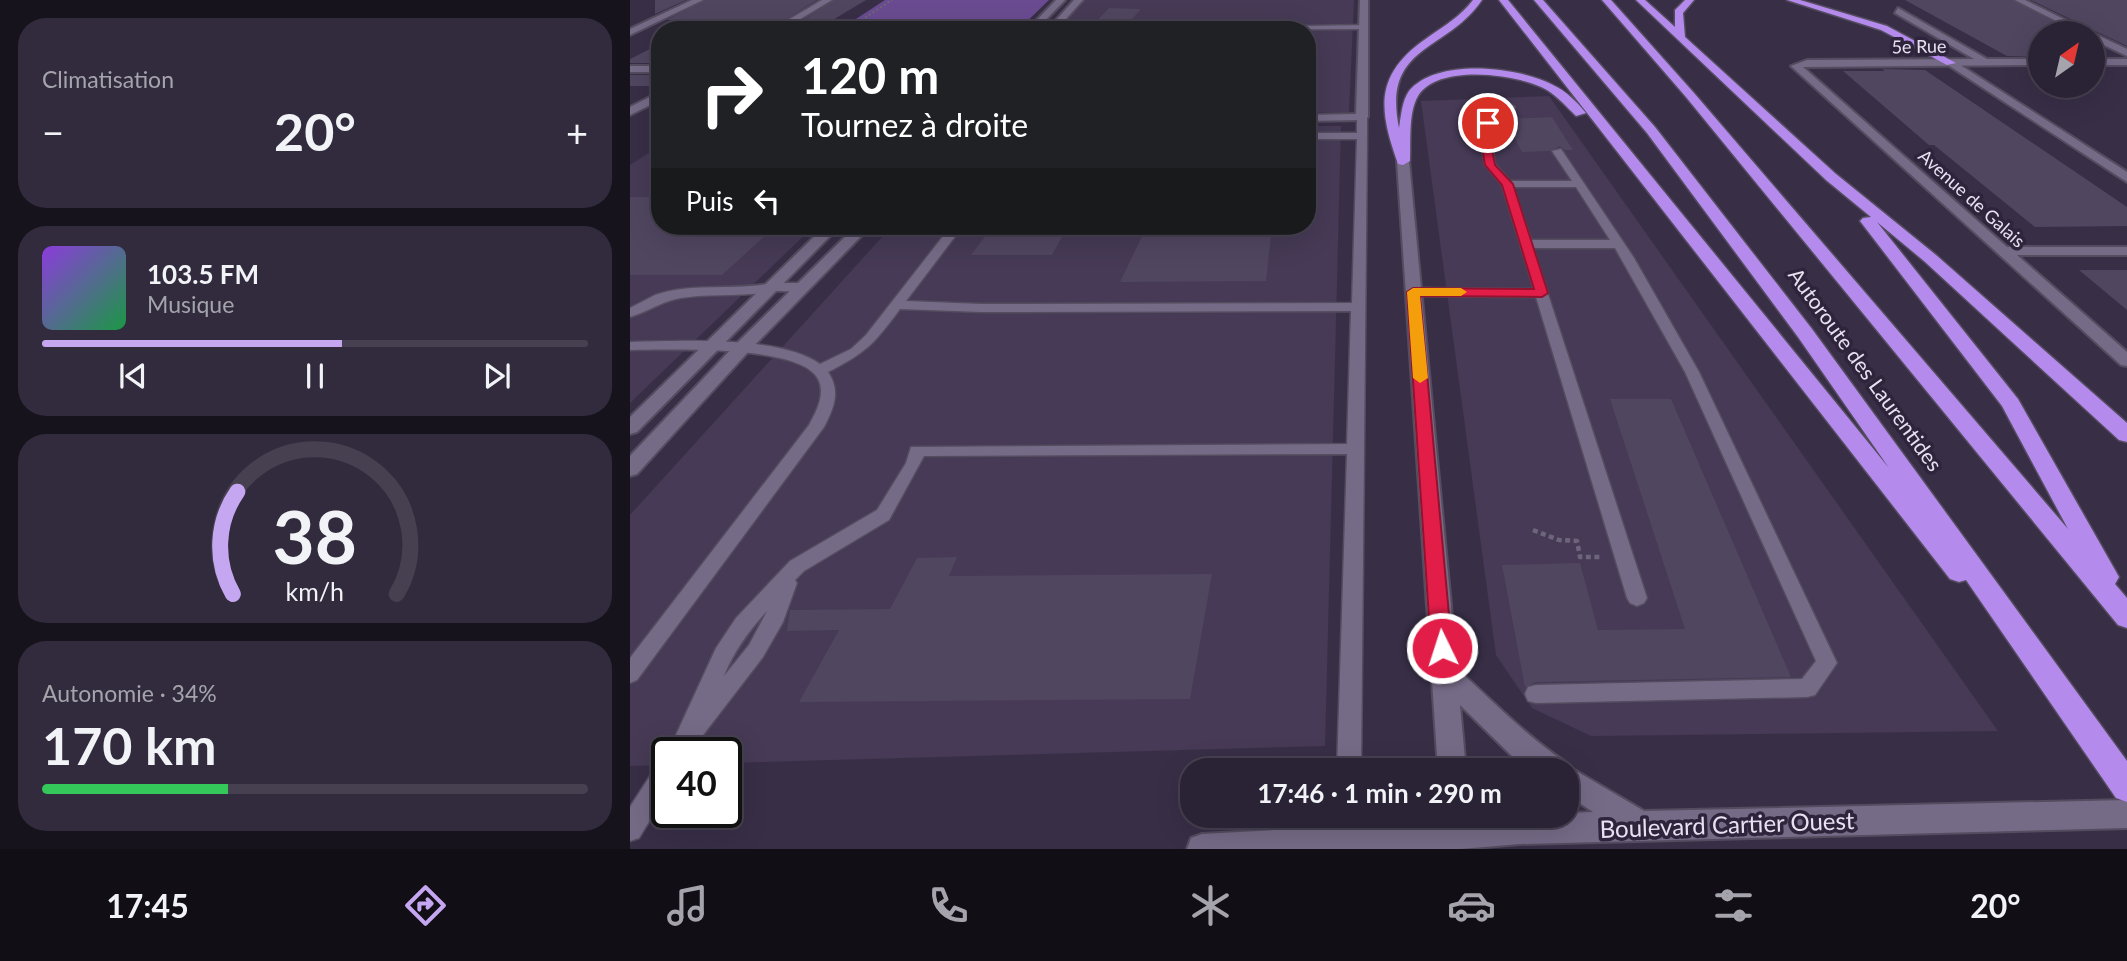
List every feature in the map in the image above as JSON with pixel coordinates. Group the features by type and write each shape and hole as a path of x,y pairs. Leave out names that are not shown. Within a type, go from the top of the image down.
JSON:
{"highway":[{"path":"1403,162 1389,117 1389,93 1393,77 1413,52 1465,16 1478,0"},
{"path":"1503,0 1765,332 2088,732"},
{"name":"Autoroute des Laurentides","path":"1538,0 1651,130 1805,333 2127,787"},
{"name":"Autoroute des Laurentides","path":"1605,0 1690,94 2127,616"},
{"path":"1640,0 1831,177 1930,258 2127,435"},
{"path":"1681,36 1678,12 1690,0"},
{"path":"1790,0 1884,28 1951,63"},
{"path":"1403,162 1409,105 1415,91 1425,83 1442,77 1480,72 1522,77 1552,89 1633,164"},
{"path":"1831,177 1891,246 2011,404 2127,616"}],"street":[{"path":"654,21 699,0"},
{"path":"791,21 828,0"},
{"path":"1040,21 1062,0"},
{"path":"1059,21 1079,0"},
{"path":"1316,118 1362,117 1364,0"},
{"path":"2019,0 2062,21"},
{"path":"1898,11 1986,62"},
{"path":"630,32 651,22"},
{"path":"2105,42 2127,53"},
{"name":"5e Rue","path":"1798,64 2028,62"},
{"path":"2105,62 2127,62"},
{"path":"1951,63 2127,178"},
{"name":"Avenue de Galais","path":"1798,64 1796,68 2127,361"},
{"path":"630,69 651,69"},
{"path":"630,112 651,100"},
{"path":"1403,162 1451,758"},
{"path":"630,428 824,235"},
{"path":"630,469 742,348 855,235"},
{"path":"2004,251 2127,251"},
{"path":"1444,674 1536,758"},
{"path":"1579,786 1643,828"},
{"name":"Boulevard Cartier Ouest","path":"1202,849 1346,829 1457,833 1815,820 2127,814"}],"lane":[{"path":"1316,28 1363,27"},
{"path":"1511,107 1487,116 1488,123 1483,128 1490,165 1507,184 1637,598"},
{"path":"1349,758 1362,117"},
{"path":"1316,136 1362,136"},
{"path":"1536,694 1807,688 1826,663 1692,372 1619,244 1557,151"},
{"path":"1507,184 1579,184"},
{"path":"816,368 871,338 950,235"},
{"path":"1527,244 1619,244"},
{"path":"630,313 660,298 685,293 749,292 772,287 804,287"},
{"path":"1413,292 1542,293"},
{"path":"896,305 981,308 1359,307"},
{"path":"630,346 714,345 793,358 816,368 827,382 828,400 816,428 630,674"},
{"path":"686,737 723,654 743,625 803,562 866,528 883,515 914,463 918,451 1356,449"},
{"path":"630,829 651,795"}],"path":[{"path":"860,21 892,0"},
{"path":"1533,530 1559,540 1577,541 1580,557 1624,558"}],"shaded area":[{"path":"885,0 1049,0 1027,21 853,21"},
{"path":"1085,0 1354,0 1349,112 1316,112 1316,21 1065,21"},
{"path":"1549,96 1998,731 1591,736 1532,708 1496,655 1421,101"},
{"path":"1316,126 1341,126 1325,746 742,763 742,737 651,737 651,765 630,766 630,515 884,235 1316,235"},
{"path":"651,152 651,235 805,235 630,403 630,165"}],"building":[{"path":"655,0 686,0 655,14"},
{"path":"705,0 817,0 783,21 667,20"},
{"path":"834,0 866,0 831,21 802,21"},
{"path":"1905,0 2013,0 2052,21 2028,21 2028,57 2007,56"},
{"path":"2031,0 2127,0 2127,46 2105,36 2105,21 2074,21"},
{"path":"1109,8 1141,9 1130,21 1097,21"},
{"path":"651,48 651,63 630,63 630,59"},
{"path":"1882,69 1925,70 2127,207 2127,226 2035,227 1934,145 1929,145 1843,71 1885,71"},
{"path":"630,75 651,75 651,86 630,86"},
{"path":"1552,117 1573,150 1565,150 1560,146 1550,151 1522,152 1505,119"},
{"path":"630,197 651,197 651,235 766,235 722,275 630,275"},
{"path":"986,235 1063,235 1052,255 971,255"},
{"path":"1143,235 1271,235 1266,281 1120,282"},
{"path":"2079,270 2127,270 2127,310"},
{"path":"1610,399 1671,399 1791,677 1536,682 1525,687 1502,565 1580,563 1598,630 1685,629"},
{"path":"957,557 949,576 1212,574 1190,699 799,702 839,630 787,631 790,610 890,609 917,558"}],"slow traffic":[{"path":"1420,378 1413,292 1461,292"}],"route":[{"path":"1442,648 1413,292 1542,293 1507,184 1490,165 1483,128 1488,123"}]}
